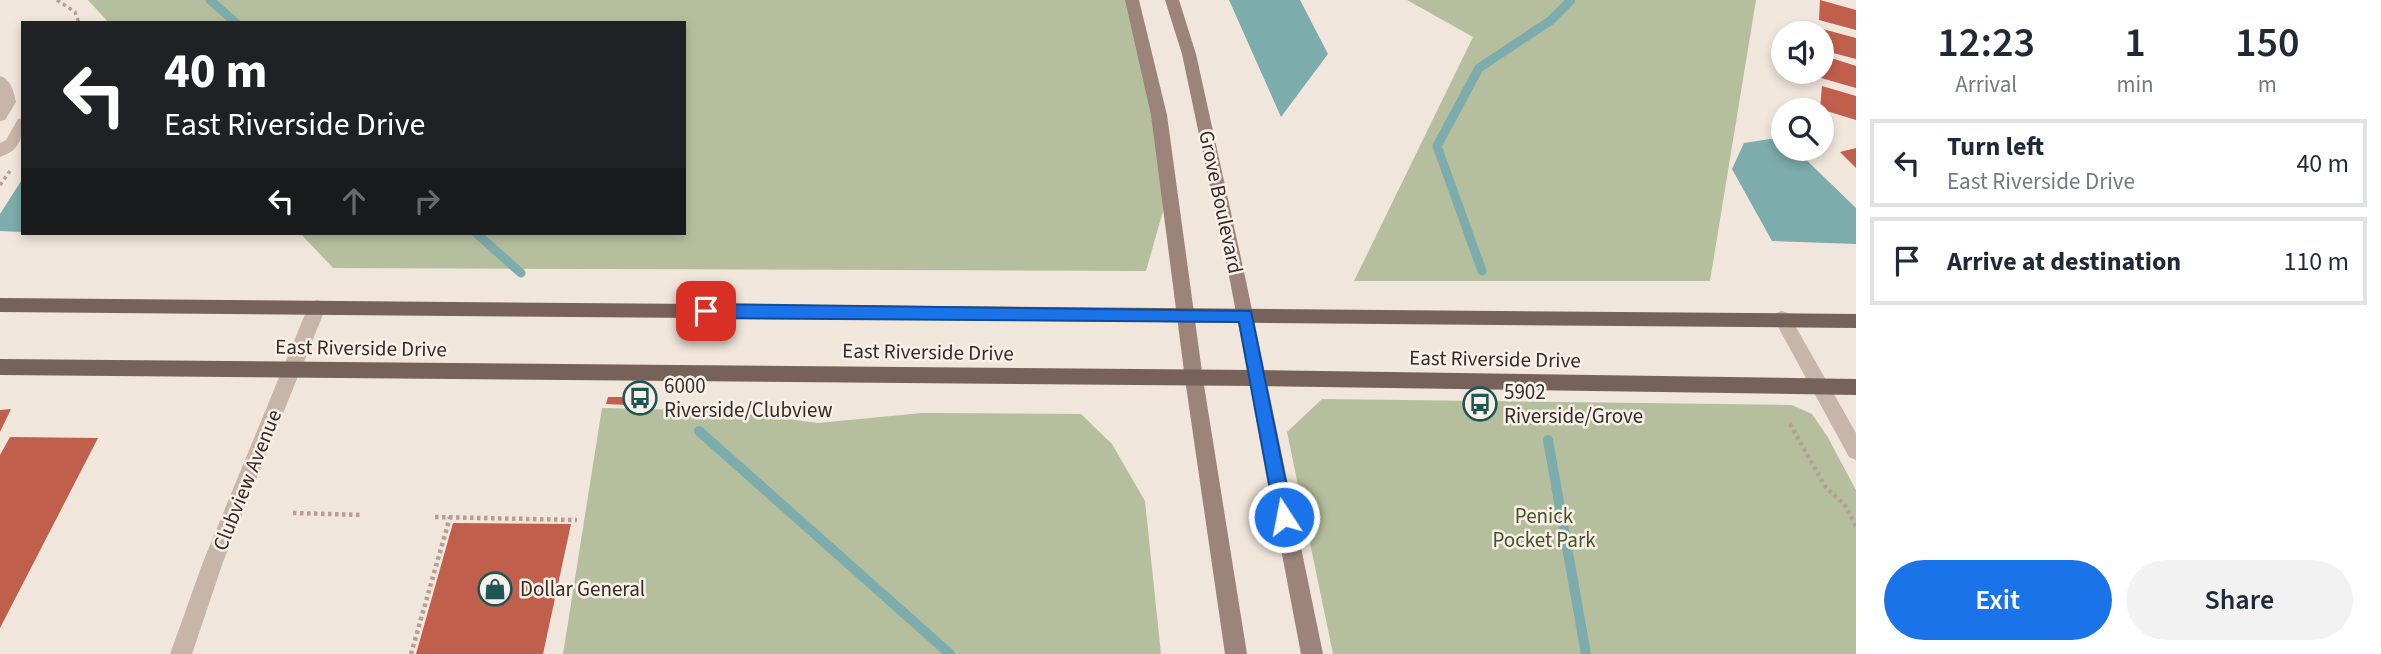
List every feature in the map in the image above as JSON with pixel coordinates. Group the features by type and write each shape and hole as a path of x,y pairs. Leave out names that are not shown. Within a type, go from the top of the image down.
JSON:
{"main road":[{"name":"East Riverside Drive","path":"0,305 1782,318 1856,321"},
{"name":"East Riverside Drive","path":"0,367 1256,378 1856,387"}],"street":[{"path":"1132,0 1158,115 1194,379 1236,654"},
{"name":"Grove Boulevard","path":"1172,0 1189,54 1246,316 1312,654"},
{"path":"0,81 21,120"},
{"path":"0,117 9,102"},
{"path":"0,151 11,144 21,126"},
{"name":"Clubview Avenue","path":"181,654 213,562 317,307"},
{"path":"1782,318 1856,451"}],"path":[{"path":"57,0 75,12 78,21"},
{"path":"1790,424 1826,488 1844,504 1856,526"},
{"path":"293,513 363,515"},
{"path":"435,517 578,520"},
{"path":"411,654 450,517"}],"green space":[{"path":"88,0 1128,0 1169,190 1146,271 333,268 302,235 686,235 686,21 107,21"},
{"path":"1407,0 1756,0 1710,281 1354,281 1473,37"},
{"name":"Penick Pocket Park","path":"1322,399 1792,405 1812,414 1856,490 1856,654 1333,654 1287,432"},
{"path":"602,408 727,411 818,423 922,413 1081,414 1112,444 1145,501 1161,654 563,654"}],"water":[{"path":"1229,0 1300,0 1328,54 1281,117"},
{"path":"1771,139 1771,161 1807,161 1856,208 1856,244 1772,241 1732,169 1744,143"},
{"path":"21,181 21,232 0,231 0,214"}],"building":[{"path":"1820,0 1856,10 1856,30 1834,24 1834,21 1819,20"},
{"path":"1834,32 1856,38 1856,59 1834,53"},
{"path":"1834,59 1856,66 1856,88 1834,82"},
{"path":"1822,86 1856,96 1856,120 1834,113 1834,98 1821,98"},
{"path":"1856,148 1856,168 1840,152"},
{"path":"608,397 628,397 627,405 606,404"},
{"path":"11,409 0,432 0,410"},
{"path":"10,437 98,438 0,628 0,455"},
{"name":"Dollar General","path":"453,523 571,524 543,654 416,654"}],"waterway":[{"path":"210,0 234,21"},
{"path":"1482,271 1437,146 1479,68 1550,21 1571,0"},
{"path":"478,235 521,273"},
{"path":"699,431 950,654"},
{"path":"1548,440 1586,654"}],"place":[{"name":"6000 Riverside/Clubview","path":"640,398"},
{"name":"5902 Riverside/Grove","path":"1480,404"},
{"name":"Dollar General","path":"495,589"}],"route":[{"path":"706,311 1246,316 1284,517"}]}
